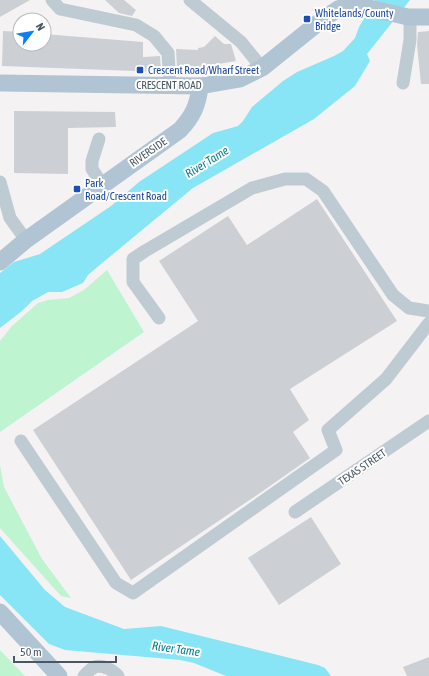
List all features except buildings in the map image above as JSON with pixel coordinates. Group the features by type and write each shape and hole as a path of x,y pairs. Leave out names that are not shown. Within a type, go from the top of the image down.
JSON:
{"main road":[{"name":"CRESCENT ROAD","path":"0,83 200,86 240,80 262,68 323,19 337,4"},
{"path":"337,4 352,4 409,18 429,17"},
{"name":"RIVERSIDE","path":"0,262 26,240 102,184 180,130 194,113 199,98 200,86"},
{"path":"0,612 59,676"}],"street":[{"path":"52,0 60,9 136,25 154,36 168,53 170,85"},
{"path":"190,0 242,42 262,68"},
{"path":"403,83 410,40 409,18"},
{"path":"99,139 92,161 92,169 102,184"},
{"path":"159,318 133,282 133,260 145,251 252,188 285,179 306,179 323,191 393,295 408,308 429,312"},
{"path":"0,182 10,218 26,240"},
{"path":"21,440 116,583 133,593 336,450 328,430 386,379 429,323"},
{"name":"TEXAS STREET","path":"295,512 429,422"},
{"path":"84,676 93,668 99,666 118,674"}],"green space":[{"path":"107,270 144,332 0,432 0,341 12,326 38,303 48,300 69,298 84,290"},
{"path":"0,465 4,487 42,559 71,598 61,596 0,528"},
{"path":"0,650 25,676 0,676"}],"water":[{"name":"River Tame","path":"375,0 410,0 367,54 370,61 355,86 314,119 193,188 88,275 83,283 62,292 48,292 32,301 0,328 0,273 14,262 40,254 111,206 139,182 213,133 238,126 252,107 283,81 297,72 343,51 355,38 359,27"},
{"name":"River Tame","path":"0,536 45,590 65,607 124,629 161,626 318,665 325,668 331,676 226,676 194,663 180,660 65,650 49,644 0,595"}],"place":[{"name":"Whitelands/County Bridge","path":"307,19"},
{"name":"Crescent Road/Wharf Street","path":"140,70"},
{"name":"Park Road/Crescent Road","path":"77,189"}]}
